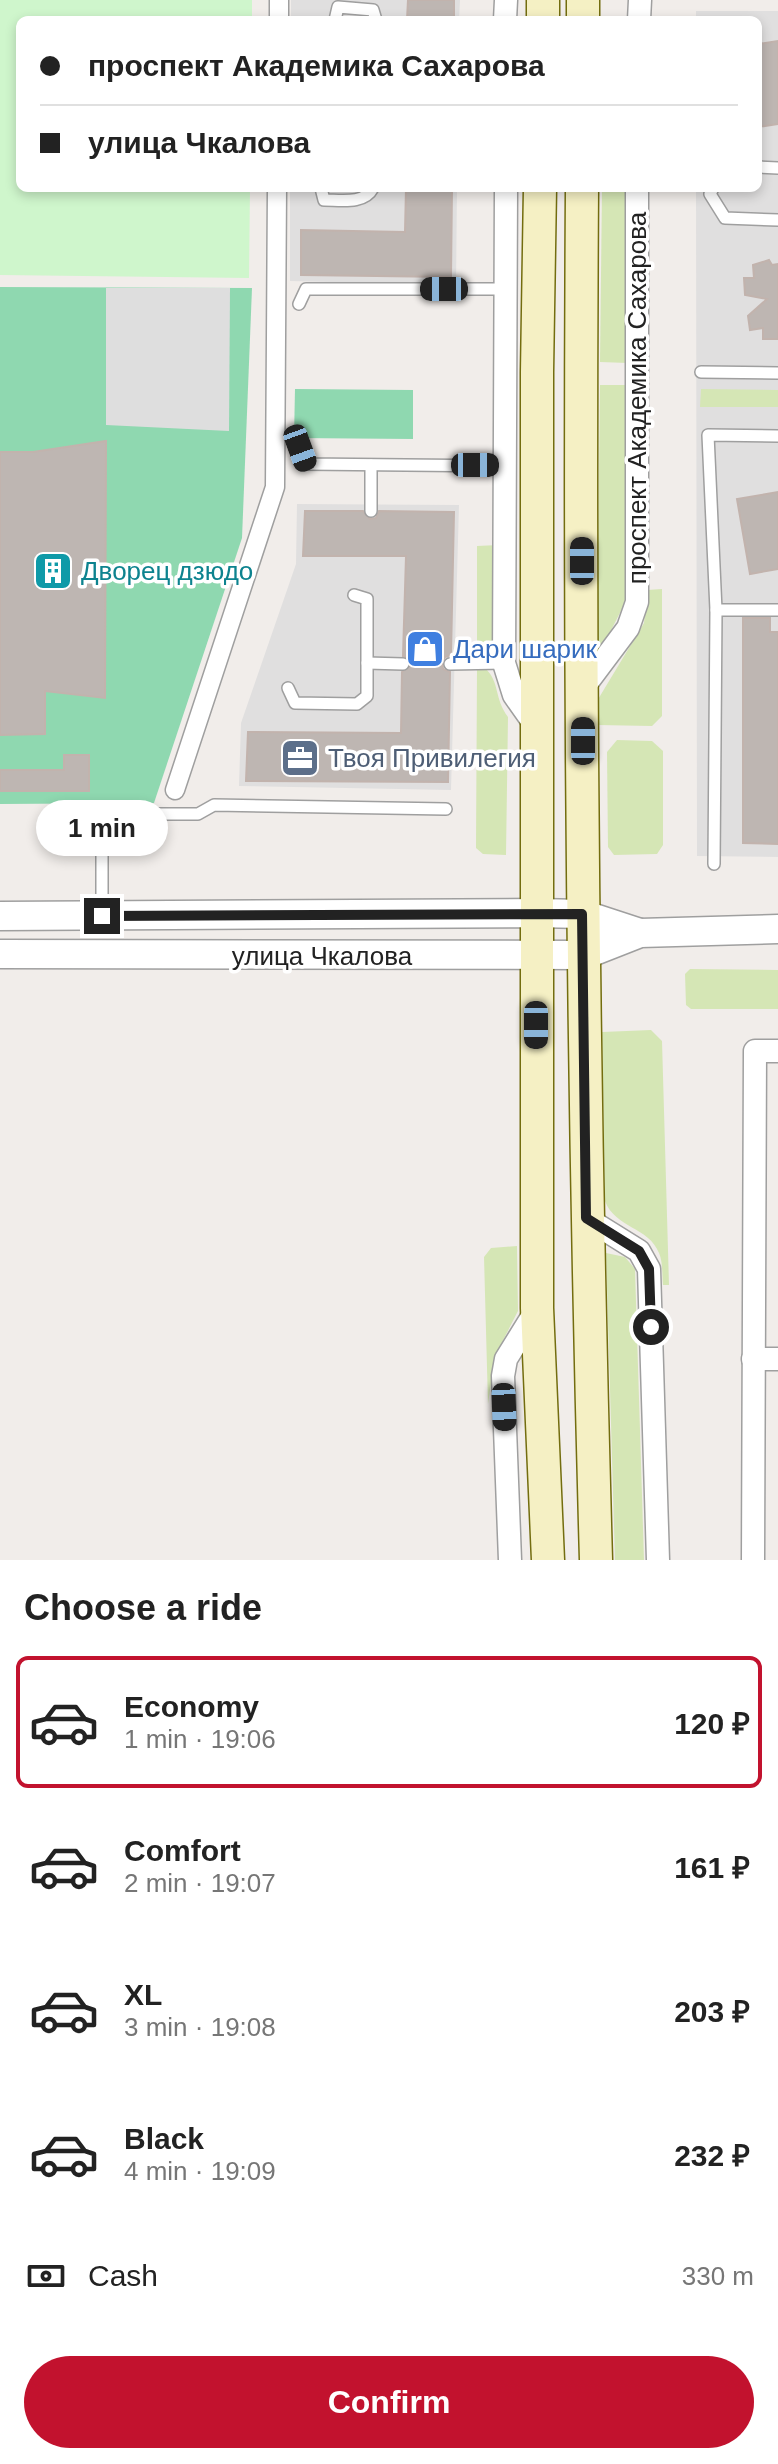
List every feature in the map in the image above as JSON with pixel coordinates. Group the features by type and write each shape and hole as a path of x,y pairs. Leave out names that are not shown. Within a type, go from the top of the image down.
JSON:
{"main road":[{"path":"540,192 537,372 537,1308 548,1560"},
{"path":"582,192 582,914 586,1218 596,1560"}],"street":[{"path":"175,790 275,487 277,192"},
{"path":"506,192 504,663 514,695 538,730"},
{"name":"проспект Академика Сахарова","path":"583,688 628,628 637,602 637,192"},
{"name":"улица Чкалова","path":"0,916 582,914 640,933"},
{"name":"улица Чкалова","path":"0,954 584,955 640,933 778,929"},
{"path":"753,1560 755,1051 778,1051"},
{"path":"586,1218 639,1251 649,1269 658,1560"},
{"path":"510,1560 503,1376 506,1359 537,1308"},
{"path":"753,1359 778,1359"}],"lane":[{"path":"336,16 338,7 366,7 373,10 375,16"},
{"path":"322,192 324,200 359,200 371,192"},
{"path":"711,192 725,218 778,220"},
{"path":"299,304 306,289 506,289"},
{"path":"701,372 778,373"},
{"path":"714,864 716,610 708,435 778,436"},
{"path":"300,448 305,464 506,466"},
{"path":"371,465 371,511"},
{"path":"288,688 295,703 357,704 367,696 367,599 354,595"},
{"path":"716,610 778,610"},
{"path":"367,663 403,664"},
{"path":"450,664 504,663"},
{"path":"102,916 102,814 198,814 214,805 446,809"}],"shaded area":[{"path":"291,0 460,0 459,16 291,16"},
{"path":"696,11 778,11 778,857 697,856 696,192 762,192 762,16 696,16"},
{"path":"290,192 457,192 456,285 290,281"},
{"path":"106,288 230,288 229,431 106,425"},
{"path":"297,504 459,505 451,790 239,786 241,723 296,564"}],"green space":[{"path":"0,0 252,0 252,16 16,16 16,192 250,192 249,278 0,275"},
{"path":"602,192 629,192 628,363 600,362"},
{"path":"0,287 252,288 242,538 154,803 0,804"},
{"path":"600,385 625,385 626,601 602,648 597,648"},
{"path":"295,389 413,390 413,439 294,438"},
{"path":"701,389 778,390 778,407 700,407"},
{"path":"498,545 495,637 488,646 477,646 477,546"},
{"path":"662,589 662,716 652,726 597,725 597,701 644,623 647,590"},
{"path":"477,669 486,669 490,674 508,717 506,855 483,854 476,848"},
{"path":"617,740 652,741 663,751 663,845 657,854 614,855 608,847 607,752"},
{"path":"690,969 778,970 778,1009 691,1009 686,1005 685,974"},
{"path":"651,1030 662,1041 669,1285 663,1285 661,1260 654,1244 616,1217 605,1201 602,1032"},
{"path":"517,1246 518,1311 495,1356 488,1404 484,1257 491,1248"},
{"path":"606,1253 625,1257 635,1269 644,1560 615,1560"}],"building":[{"path":"408,0 454,0 454,16 407,16"},
{"path":"778,41 778,124 762,126 762,43"},
{"path":"406,192 452,192 451,277 301,275 301,230 405,232"},
{"path":"769,260 772,265 778,264 778,339 763,339 763,328 750,330 748,316 767,299 745,295 744,278 754,278 753,265"},
{"name":"Дворец дзюдо","path":"106,441 105,698 45,691 45,734 0,735 0,452 33,452"},
{"path":"778,492 778,569 750,574 737,499"},
{"path":"305,511 363,511 370,519 376,518 379,511 454,512 451,655 445,657 442,663 443,669 450,672 448,782 246,781 248,732 401,733 402,672 411,665 410,659 403,656 406,556 303,556"},
{"path":"743,618 770,618 770,632 778,632 778,844 743,843"},
{"path":"64,755 89,755 89,791 0,791 0,770 64,770"}],"place":[{"name":"Дворец дзюдо","path":"53,571"},
{"name":"Дари шарик","path":"425,649"},
{"name":"Твоя Привилегия","path":"300,758"}],"route":[{"path":"102,916 582,914 586,1218 639,1251 649,1269 651,1327"}]}
